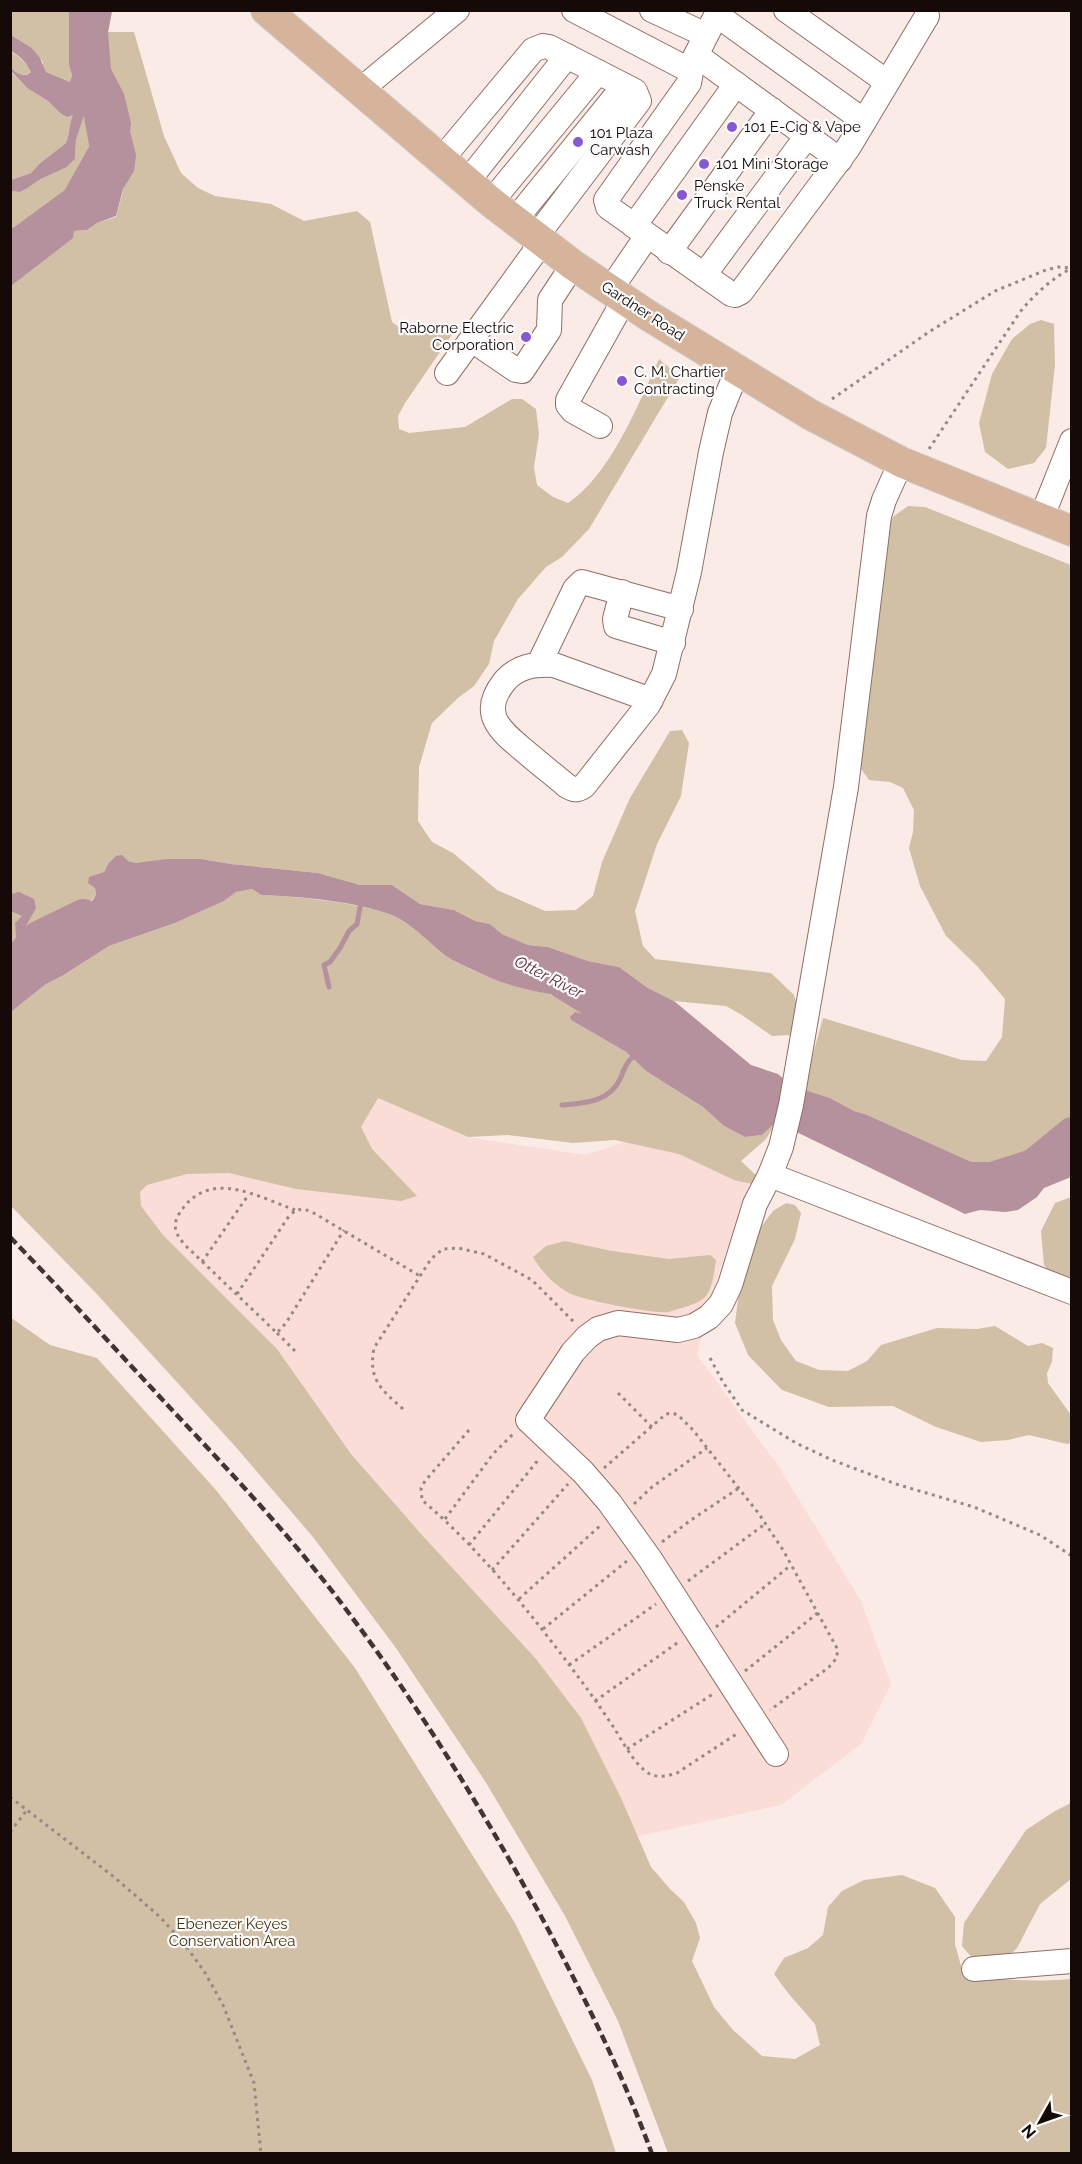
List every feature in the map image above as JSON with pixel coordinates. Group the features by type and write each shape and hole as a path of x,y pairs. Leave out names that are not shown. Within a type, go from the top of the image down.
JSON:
{"main road":[{"name":"Gardner Road","path":"266,10 517,223 617,295 811,415 909,465 1071,531"}],"street":[{"path":"359,91 457,10"},
{"path":"573,10 706,37 736,84 840,160"},
{"path":"652,10 864,121"},
{"path":"786,10 887,82"},
{"path":"706,37 684,90 606,200 608,207 640,231 735,295 741,292 840,160 927,16"},
{"path":"455,172 533,50 543,46 559,52 635,91 639,101 517,223"},
{"path":"455,172 559,52"},
{"path":"447,373 515,279 517,223 611,79"},
{"path":"600,426 573,411 568,405 568,400 617,295 640,231 736,84"},
{"path":"669,252 772,110"},
{"path":"704,275 807,136"},
{"path":"471,340 516,370 522,371 549,330 552,296 573,265"},
{"path":"515,279 550,304"},
{"path":"651,700 554,665 539,664 526,666 514,672 493,700 495,721 504,734 573,790 579,790 651,700 664,674 673,643 720,413 737,371"},
{"path":"1041,519 1065,474 1071,441"},
{"path":"776,1754 644,1551 581,1469 528,1420 573,1352 598,1329 618,1323 678,1330 694,1326 709,1317 721,1304 730,1285 755,1204 781,1147 791,1106 846,787 879,516 884,500 909,465"},
{"path":"539,664 579,584 587,582 681,609"},
{"path":"622,592 615,619 616,626 673,643"},
{"path":"770,1175 1071,1292"},
{"path":"974,1969 1071,1961"}],"path":[{"path":"811,415 850,385 995,291 1046,270 1058,267 1071,268"},
{"path":"909,465 1020,312 1034,295 1071,268"},
{"path":"296,1210 222,1187 199,1194 186,1204 178,1216 175,1227 178,1237 202,1262 296,1352"},
{"path":"202,1262 250,1194"},
{"path":"237,1294 289,1216 303,1208 420,1276"},
{"path":"277,1333 286,1323 344,1230"},
{"path":"403,1409 383,1391 376,1380 371,1364 374,1348 431,1259 444,1249 458,1248 484,1254 532,1280 557,1303 587,1337"},
{"path":"710,1358 741,1410 796,1443 832,1460 886,1480 974,1506 1040,1535 1071,1556"},
{"path":"618,1393 652,1427"},
{"path":"445,1519 493,1454 528,1420"},
{"path":"469,1545 554,1442"},
{"path":"519,1599 617,1515 707,1448"},
{"path":"492,1570 581,1469"},
{"path":"543,1629 644,1551 739,1488"},
{"path":"595,1701 699,1634 791,1565"},
{"path":"10,1797 159,1916 182,1941 204,1971 223,2005 254,2083 261,2154"},
{"path":"10,1832 27,1810"}],"shaded area":[{"path":"378,1098 468,1137 585,1155 644,1136 752,1177 713,1290 697,1355 779,1467 861,1601 891,1684 861,1744 781,1805 635,1837 130,1208 123,1184"}],"green space":[{"path":"10,11 69,11 69,65 72,75 70,82 46,72 43,62 32,48 11,35"},
{"path":"89,11 112,11 108,32 134,32 164,136 181,173 198,188 215,196 271,204 304,221 357,211 370,222 392,322 404,331 432,330 453,333 405,403 398,416 399,429 409,433 465,427 512,399 522,399 536,409 539,434 534,467 537,485 553,497 568,503 583,491 610,457 659,359 680,377 589,529 562,557 546,567 518,599 494,641 489,664 474,686 432,723 419,767 418,821 432,842 453,853 497,890 545,911 576,910 593,896 602,862 630,798 670,731 682,730 689,743 681,796 657,844 635,911 643,946 655,959 771,973 794,995 800,1014 794,1032 790,1035 772,1036 726,1006 674,1001 648,988 619,967 588,961 548,947 528,945 502,934 490,924 475,921 454,910 420,904 392,885 360,885 318,873 201,859 167,859 136,863 128,861 108,864 95,888 96,895 93,899 46,930 26,954 11,979 11,286 46,258 74,231 87,230 97,223 116,217 124,187 104,157 96,171 75,195 51,216 11,243 11,191 20,192 26,189 67,167 75,159 76,140 84,116 89,114 97,121 100,130"},
{"path":"10,51 29,67 31,72 27,75 17,74 11,68"},
{"path":"10,71 27,88 48,101 60,113 74,115 66,143 31,173 11,180"},
{"path":"1041,320 1054,324 1055,365 1046,448 1034,463 1008,469 985,452 979,423 992,374 1012,339 1030,324"},
{"path":"908,506 925,507 1071,565 1071,1143 1031,1168 1002,1173 1008,1182 1001,1182 985,1168 854,1111 830,1098 803,1090 823,1018 962,1060 986,1061 1002,1037 1005,999 977,966 946,936 920,886 909,848 913,832 914,810 903,788 890,782 869,780 856,762 881,535 894,516"},
{"path":"252,889 261,895 323,900 383,912 409,925 451,959 480,973 513,986 624,1011 663,1034 660,1045 625,1032 605,1019 571,1020 626,1052 646,1071 703,1107 724,1126 745,1137 762,1135 776,1122 766,1139 741,1161 763,1182 757,1185 734,1180 679,1154 615,1140 573,1143 508,1135 468,1137 378,1098 361,1127 372,1149 417,1196 401,1201 296,1189 229,1173 187,1174 147,1185 140,1192 141,1206 163,1235 277,1349 351,1454 536,1659 581,1718 621,1798 651,1867 684,1902 696,1923 700,1938 692,1961 714,2007 733,2030 762,2056 795,2059 820,2045 815,2024 774,1974 784,1958 808,1948 823,1935 828,1907 842,1891 864,1880 902,1875 935,1888 955,1917 955,1944 963,1973 1017,1980 1071,1979 1071,2153 668,2153 618,2021 565,1916 485,1781 396,1648 313,1537 234,1445 94,1291 11,1206 11,1012 46,984 109,946 175,923 224,901 236,892"},
{"path":"1071,1197 1071,1284 1053,1277 1044,1265 1041,1231 1055,1203"},
{"path":"786,1203 795,1205 801,1213 795,1239 772,1286 773,1320 781,1340 796,1361 819,1370 848,1371 867,1361 881,1345 937,1328 977,1329 995,1326 1028,1346 1042,1343 1053,1348 1052,1362 1047,1373 1048,1383 1071,1415 1071,1443 1029,1435 1008,1440 981,1442 936,1427 893,1406 829,1407 782,1390 748,1355 735,1323 741,1277 761,1227 773,1211"},
{"path":"565,1241 612,1251 669,1259 710,1255 716,1260 712,1284 703,1299 668,1312 634,1309 576,1296 553,1282 533,1257 546,1246"},
{"name":"Ebenezer Keyes Conservation Area","path":"10,1317 50,1345 97,1358 216,1490 355,1668 515,1923 592,2080 616,2153 11,2153"},
{"path":"1071,1803 1071,1879 1040,1904 1017,1948 1001,1964 975,1959 962,1946 964,1923 1026,1830"}],"water":[{"path":"69,11 112,11 108,32 111,69 124,94 131,123 130,131 136,155 134,171 123,189 116,216 97,223 87,230 74,231 73,238 11,286 11,243 64,205 95,174 104,157 97,121 89,114 84,116 76,140 75,159 67,167 20,192 11,191 11,180 31,173 66,143 73,115 67,117 60,113 48,101 27,88 11,71 11,68 24,75 31,72 27,65 11,51 11,35 32,48 40,58 46,72 70,82 72,75 69,65"},
{"path":"122,855 128,861 136,863 167,859 201,859 318,873 360,885 392,885 420,904 454,910 475,921 490,924 502,934 528,945 548,947 588,961 619,967 648,988 674,1001 751,1065 778,1074 792,1086 830,1098 854,1111 985,1168 1001,1181 1009,1181 1002,1173 1031,1168 1071,1143 1071,1177 1044,1188 1037,1197 1018,1210 1005,1212 980,1210 965,1214 776,1122 762,1135 745,1137 724,1126 703,1107 646,1071 626,1052 571,1020 570,1017 575,1012 605,1019 625,1032 660,1044 663,1034 644,1021 624,1011 603,1005 513,986 491,978 451,959 409,925 392,915 338,902 261,895 252,889 236,892 224,901 175,923 109,946 46,984 11,1012 13,977 25,958 17,945 15,923 22,916 11,911 11,894 19,892 34,899 36,908 21,935 21,941 25,945 32,946 60,919 92,901 96,895 95,888 88,883 89,877 104,872 116,856"}],"waterway":[{"name":"Otter River","path":"10,248 77,201 106,149 99,110"},
{"path":"82,111 101,125"},
{"path":"329,987 324,965 330,962 349,931 357,924 361,902"},
{"name":"Otter River","path":"10,969 38,937 83,915"},
{"name":"Otter River","path":"563,983 633,1026 699,1062"},
{"path":"562,1105 603,1097 616,1087 628,1063 635,1055"},
{"name":"Otter River","path":"953,1178 992,1178 1033,1165 1072,1133"}],"railway":[{"path":"10,1237 265,1511 330,1589 403,1689 452,1764 542,1918 601,2034 652,2154"}],"place":[{"name":"101 E-Cig & Vape","path":"732,127"},
{"name":"101 Plaza Carwash","path":"578,142"},
{"name":"101 Mini Storage","path":"704,164"},
{"name":"Penske Truck Rental","path":"682,195"},
{"name":"Raborne Electric Corporation","path":"526,337"},
{"name":"C. M. Chartier Contracting","path":"622,381"}]}
